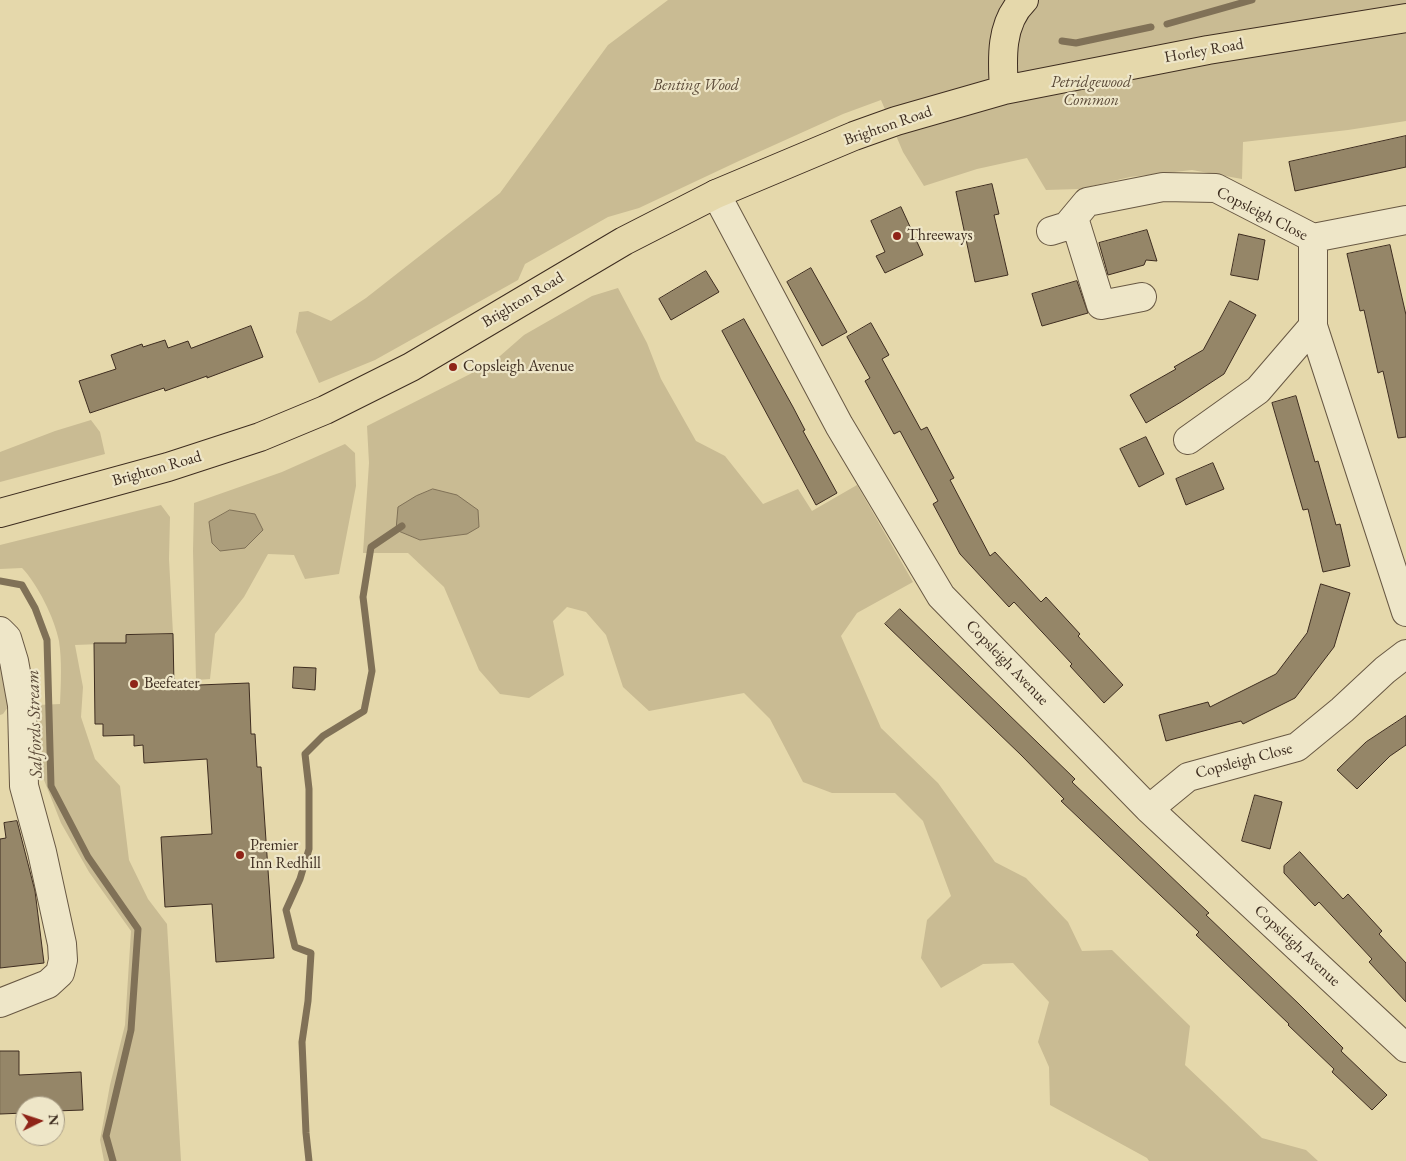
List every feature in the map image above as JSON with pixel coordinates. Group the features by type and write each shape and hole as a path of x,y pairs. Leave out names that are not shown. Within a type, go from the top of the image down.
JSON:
{"main road":[{"path":"1004,90 1002,53 1008,25 1017,7 1024,0"},
{"name":"Horley Road","path":"1004,90 1208,50 1406,18"},
{"name":"Brighton Road","path":"0,511 168,467 260,437 325,410 411,366 624,241 716,194 854,136 1004,90"}],"street":[{"name":"Copsleigh Close","path":"1142,297 1100,305 1062,224 1087,202 1163,187 1216,188 1313,238 1313,326 1406,612"},
{"name":"Copsleigh Avenue","path":"716,194 839,425 941,596 1149,809 1406,1048"},
{"path":"1313,238 1406,220"},
{"path":"1188,440 1258,390 1313,326"},
{"path":"0,631 7,638 14,660 22,705 24,786 42,852 62,944 63,960 60,973 48,984 0,1004"},
{"name":"Copsleigh Close","path":"1149,809 1188,777 1297,747 1406,654"}],"green space":[{"name":"Petridgewood Common","path":"668,0 1406,0 1406,121 1348,130 1243,142 1242,179 1192,170 1130,177 1079,189 1046,190 1027,158 977,169 924,186 903,152 881,100 843,114 639,208 608,217 525,264 518,280 375,360 319,383 296,332 299,312 308,311 331,321 366,298 500,193 608,45"},
{"path":"618,288 647,343 661,379 696,441 725,456 763,504 798,489 812,511 857,485 913,582 857,613 841,636 881,728 938,783 995,862 1026,878 1068,922 1082,951 1112,950 1190,1026 1185,1065 1262,1138 1306,1150 1318,1161 1149,1161 1147,1158 1050,1105 1049,1067 1038,1042 1049,1002 1013,963 983,964 941,988 921,958 927,920 951,896 923,821 895,793 832,793 803,782 770,719 744,693 649,711 623,687 606,635 586,612 567,607 553,621 564,675 529,698 500,694 479,670 444,587 408,553 363,553 369,463 367,426 492,363 524,335 592,296","holes":["396,530 467,534 420,540"]},
{"path":"91,420 100,432 105,454 0,482 0,452 55,431"},
{"path":"345,444 355,453 356,486 339,574 305,579 294,555 268,554 244,597 215,634 210,679 196,680 193,551 194,503 282,472"},
{"path":"161,505 170,517 169,559 173,634 126,635 126,643 75,645 83,687 81,717 95,759 120,786 129,860 148,899 167,924 181,1161 104,1161 100,1140 110,1085 125,1025 131,931 89,872 61,823 44,780 38,705 60,704 61,664 59,641 49,612 28,575 22,568 0,569 0,545"},
{"path":"0,654 3,660 8,707 0,715"}],"shaded area":[{"path":"433,489 457,495 478,510 479,527 467,534 420,540 396,530 398,507 416,496"},
{"path":"230,510 255,514 263,530 245,548 220,551 212,543 209,522"}],"building":[{"path":"1406,136 1406,167 1295,191 1289,162"},
{"path":"992,184 999,214 994,215 1008,275 975,282 956,192"},
{"name":"Threeways","path":"901,207 923,255 885,273 876,256 885,252 871,221"},
{"path":"1147,230 1157,261 1146,260 1144,265 1108,275 1099,243"},
{"path":"1239,234 1265,240 1258,280 1231,275"},
{"path":"1390,245 1406,315 1406,437 1398,438 1383,371 1378,373 1364,310 1360,311 1347,254"},
{"path":"811,268 847,332 822,346 787,282"},
{"path":"706,271 719,292 671,320 659,299"},
{"path":"1077,281 1088,313 1042,326 1032,294"},
{"path":"1230,301 1256,315 1224,374 1146,423 1130,395 1176,369 1174,367 1203,350"},
{"path":"744,319 793,407 805,430 803,431 837,493 816,505 722,331"},
{"path":"871,323 889,355 882,359 921,430 927,427 954,478 950,480 990,556 995,552 1041,602 1046,597 1080,634 1078,636 1123,685 1104,703 1070,666 1072,664 1014,602 1009,607 960,554 933,504 938,501 900,431 894,434 865,381 870,378 847,337"},
{"path":"251,326 263,357 207,378 207,376 165,391 164,388 90,413 79,381 116,369 111,355 142,344 143,347 165,340 168,348 188,341 191,348"},
{"path":"1296,396 1315,462 1318,461 1336,525 1340,524 1350,566 1323,572 1308,509 1303,510 1272,403"},
{"path":"1146,437 1164,474 1139,487 1120,449"},
{"path":"1213,463 1224,489 1186,505 1176,479"},
{"path":"1321,584 1350,593 1334,647 1295,698 1243,724 1241,721 1166,741 1159,715 1208,702 1210,707 1276,674 1307,633"},
{"path":"900,609 1075,779 1072,782 1209,913 1206,915 1343,1048 1341,1051 1387,1095 1372,1110 1332,1072 1334,1069 1289,1024 1196,935 1199,932 1061,801 1064,799 1021,755 885,624"},
{"path":"173,634 174,686 249,683 251,734 255,734 257,767 261,767 274,958 216,962 212,904 165,907 161,837 212,834 207,759 144,763 143,745 134,746 134,735 103,736 103,724 95,724 94,643 126,643 126,635"},
{"path":"294,667 316,668 315,690 293,688"},
{"path":"1406,716 1406,745 1390,756 1357,789 1337,770 1366,742"},
{"path":"1255,795 1282,802 1270,849 1242,841"},
{"path":"17,821 35,891 44,963 0,968 0,839 6,838 4,823"},
{"path":"1300,852 1343,899 1348,894 1382,931 1379,934 1406,963 1406,1002 1369,962 1372,959 1319,902 1315,906 1284,873 1284,866"},
{"path":"0,1051 19,1051 19,1075 81,1072 83,1110 65,1111 65,1096 15,1096 15,1113 0,1114"}],"waterway":[{"path":"1167,24 1252,0"},
{"path":"1062,41 1076,43 1151,27"},
{"path":"309,1161 302,1042 308,1001 311,953 295,947 286,910 300,879 309,849 309,789 305,754 323,736 364,711 372,671 363,597 371,547 402,526"},
{"name":"Salfords Stream","path":"0,581 22,585 35,608 47,640 51,786 88,857 138,929 131,1030 106,1136 113,1161"}],"place":[{"name":"Threeways","path":"897,236"},
{"name":"Copsleigh Avenue","path":"453,367"},
{"name":"Beefeater","path":"134,684"},
{"name":"Premier Inn Redhill","path":"240,855"}],"park label":[{"name":"Benting Wood","path":"696,86"}]}
